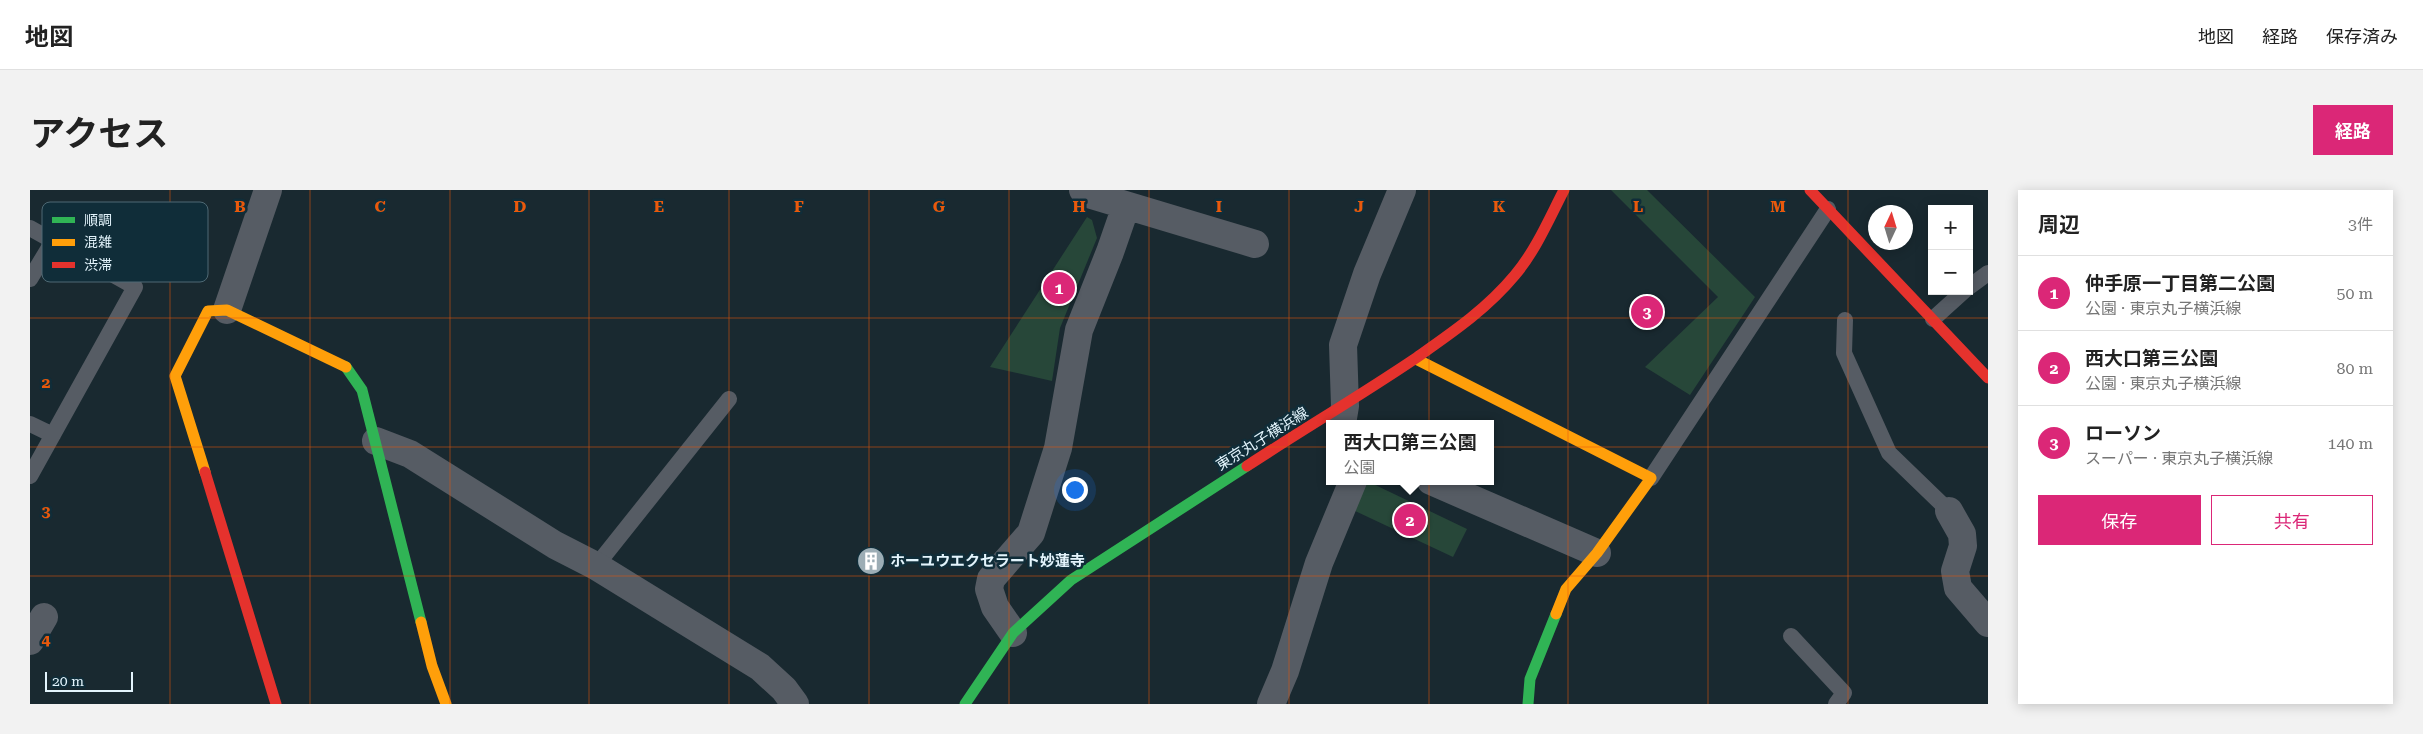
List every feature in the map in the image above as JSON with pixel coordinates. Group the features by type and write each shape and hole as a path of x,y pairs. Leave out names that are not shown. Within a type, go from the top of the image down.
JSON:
{"street":[{"path":"1083,190 1092,196 1255,244"},
{"path":"1343,415 1342,370 1344,345 1367,274 1402,190"},
{"name":"東京丸子横浜線","path":"1343,415 1468,322 1516,274 1540,238 1564,190"},
{"path":"1810,190 1988,378"},
{"path":"227,310 263,191"},
{"path":"1013,633 990,598 991,579 1031,533 1058,448 1079,330 1126,206"},
{"path":"276,704 175,376 208,311 227,310 349,369 362,390 432,666 446,704"},
{"path":"1416,359 1651,478 1597,553 1566,590 1530,679 1528,704"},
{"name":"東京丸子横浜線","path":"965,704 1013,633 1071,580 1241,469 1326,424"},
{"path":"376,441 410,454 555,545 596,566 760,666 784,689 795,704"},
{"path":"1271,704 1285,671 1320,563 1351,485"},
{"path":"1440,485 1597,553"},
{"path":"1949,511 1962,534 1963,546 1955,571 1958,588 1988,623"},
{"path":"30,641 44,618"}],"lane":[{"path":"1651,478 1828,209"},
{"path":"30,228 42,235"},
{"path":"30,279 42,259"},
{"path":"1973,284 1988,273"},
{"path":"30,476 135,286 128,282"},
{"path":"1933,319 1959,295"},
{"path":"1845,320 1844,353 1889,453 1949,511"},
{"path":"596,566 729,399"},
{"path":"30,424 52,435"},
{"path":"1791,636 1844,694 1836,704"}],"green space":[{"path":"1611,190 1647,190 1755,297 1690,395 1645,367 1718,297"},
{"path":"1087,217 1092,220 1097,238 1060,328 1052,381 990,367"},
{"path":"1365,485 1375,485 1467,529 1453,557 1353,510"}],"traffic: fast":[{"path":"346,367 362,390 421,622"},
{"path":"965,704 1013,633 1071,580 1247,466"},
{"path":"1528,704 1530,679 1556,614"}],"traffic: slow":[{"path":"205,472 175,376 208,311 227,310 346,367"},
{"path":"1416,359 1651,478 1597,553 1566,589 1556,614"},
{"path":"421,622 432,666 446,704"}],"traffic: jam":[{"path":"1247,466 1413,360 1480,310 1504,288 1523,265 1542,234 1564,190"},
{"path":"1810,190 1988,378"},
{"path":"205,472 276,704"}],"place":[{"name":"仲手原一丁目第二公園","path":"1059,288"},
{"name":"ローソン","path":"1647,312"},
{"name":"西大口第三公園","path":"1410,520"},
{"name":"ホーユウエクセラート妙蓮寺","path":"871,561"}]}
